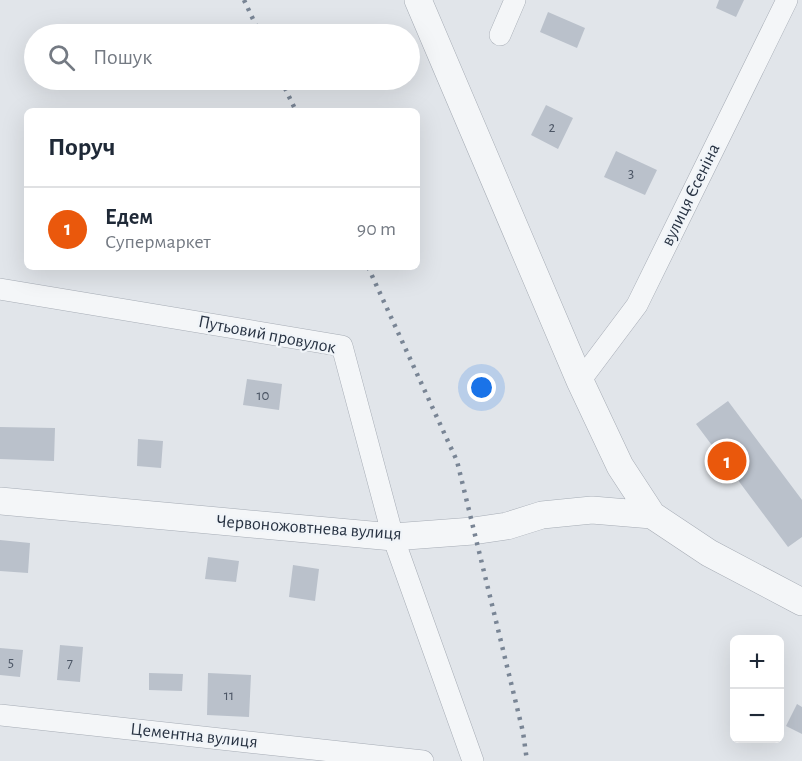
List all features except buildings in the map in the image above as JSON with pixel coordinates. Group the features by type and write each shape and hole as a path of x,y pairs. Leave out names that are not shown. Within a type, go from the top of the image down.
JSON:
{"street":[{"path":"418,0 580,381 620,466 652,514 709,553 802,602"},
{"path":"500,35 515,0"},
{"name":"вулиця Єсеніна","path":"580,381 637,304 787,0"},
{"name":"Путьовий провулок","path":"0,289 342,346 393,537"},
{"name":"Червоножовтнева вулиця","path":"0,501 393,537 473,531 507,526 542,515 592,510 652,514"},
{"path":"393,537 473,761"},
{"name":"Цементна вулиця","path":"0,715 423,761"}],"railway":[{"path":"244,0 255,24"},
{"path":"286,90 295,108"},
{"path":"369,270 457,461 523,732 527,761"}],"place":[{"name":"Едем","path":"727,461"}]}
